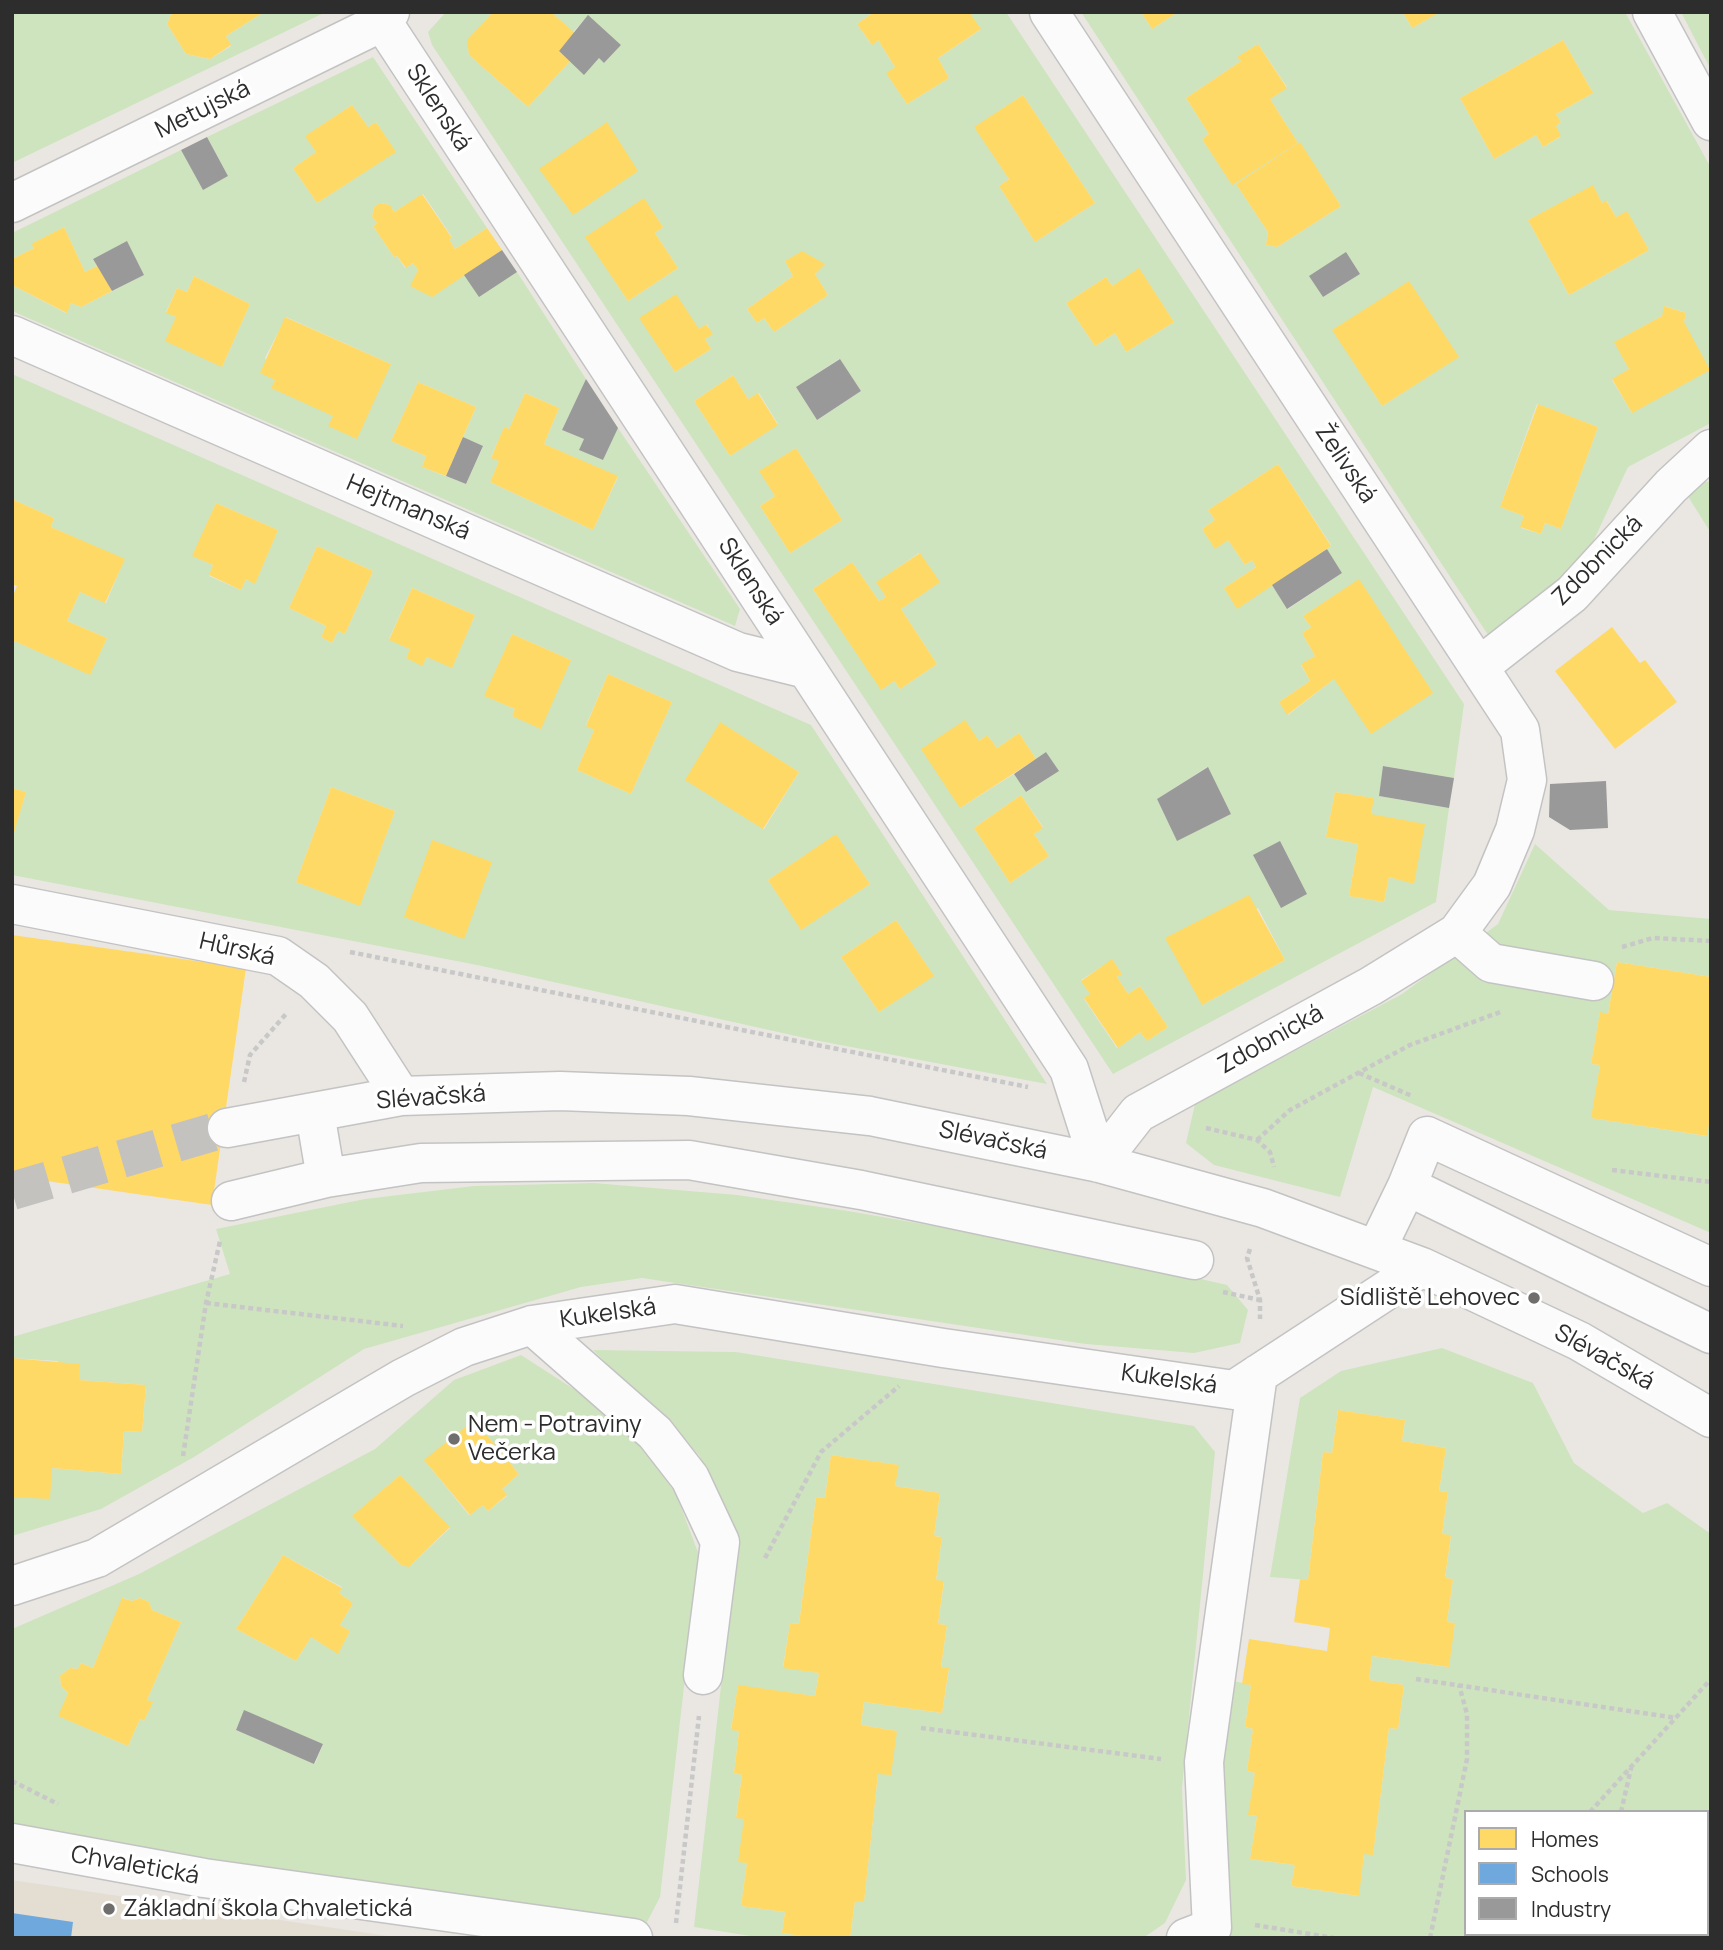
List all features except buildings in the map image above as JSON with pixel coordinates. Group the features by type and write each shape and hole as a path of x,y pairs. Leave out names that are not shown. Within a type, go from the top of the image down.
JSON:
{"street":[{"name":"Želivská","path":"1049,12 1520,730 1527,780 1515,830 1492,885 1457,933"},
{"path":"1652,12 1711,121"},
{"name":"Metujská","path":"12,203 383,15"},
{"name":"Sklenská","path":"383,15 1069,1069 1099,1163"},
{"name":"Hejtmanská","path":"12,335 738,652 807,669"},
{"name":"Zdobnická","path":"1480,666 1572,594 1671,486 1711,449"},
{"name":"Hůrská","path":"12,904 278,956 314,981 349,1017 401,1096"},
{"name":"Zdobnická","path":"1099,1163 1139,1113 1371,986 1457,933"},
{"path":"1457,933 1491,963 1594,981"},
{"name":"Slévačská","path":"230,1127 401,1096 560,1091 689,1096 870,1116 1099,1163 1262,1208 1422,1267 1579,1342 1711,1418"},
{"path":"315,1113 326,1178"},
{"path":"1376,1250 1407,1186 1427,1136 1711,1267"},
{"path":"231,1218 326,1178 421,1163 689,1160 861,1190 1194,1260"},
{"path":"1407,1186 1711,1334"},
{"name":"Kukelská","path":"12,1586 97,1558 403,1378 464,1347 532,1325 675,1304 943,1348 1234,1390 1422,1267"},
{"path":"532,1325 656,1433 690,1478 720,1542 703,1675"},
{"path":"1199,1933 1204,1762 1258,1374"},
{"name":"Chvaletická","path":"12,1843 204,1878 633,1938"}],"path":[{"path":"1594,981 1604,951 1653,938 1711,941"},
{"path":"230,1127 250,1055 341,950 1032,1088"},
{"path":"1196,1126 1257,1140 1290,1110 1410,1045 1508,1009"},
{"path":"176,1510 206,1303 221,1237 231,1218"},
{"path":"1227,1293 1260,1300"},
{"path":"206,1303 429,1329 464,1347"},
{"path":"759,1570 821,1452 943,1348"},
{"path":"676,1924 703,1675"},
{"path":"1416,1679 1676,1718"},
{"path":"1592,1810 1711,1679"},
{"path":"1430,1938 1467,1759 1467,1714 1458,1685"},
{"path":"921,1728 1204,1762"},
{"path":"1621,1810 1632,1763"},
{"path":"1199,1933 1264,1925 1335,1938"}],"shaded area":[{"name":"Základní škola Chvaletická","path":"12,1880 401,1938 12,1938"}],"green space":[{"path":"12,12 172,12 167,24 186,54 210,59 231,46 226,36 264,12 326,12 12,163"},
{"path":"446,12 493,12 468,40 469,55 528,107 570,61 599,58 604,63 621,45 588,16 573,32 551,12 874,12 857,24 871,44 878,40 895,67 887,74 907,104 949,78 938,58 980,30 969,12 1006,12 1464,704 1454,778 1384,766 1379,796 1449,808 1436,902 1113,1074 432,45 428,32","holes":["1023,95 1095,203 1035,242 999,186 1009,179 975,127","644,199 663,227 655,233 678,268 628,301 586,237","802,252 824,264 815,274 828,295 774,332 764,318 757,323 747,309 793,276 785,261","1139,269 1174,322 1126,352 1115,333 1095,346 1066,303 1106,277 1112,286","640,318 699,329 707,324 712,334 705,339 711,349 675,372","839,359 861,391 817,420 796,387","733,375 748,399 759,393 778,424 730,456 694,401","796,448 842,520 790,553 760,506 775,496 760,471","1278,464 1331,545 1327,549 1342,573 1288,609 1272,585 1237,608 1224,588 1256,567 1252,560 1245,565 1228,540 1215,548 1202,529 1215,520 1208,510","919,553 939,582 901,609 937,664 900,689 894,681 881,689 813,589 852,562 879,601 886,597 877,582","1359,580 1432,693 1334,679 1288,715 1279,702 1310,681 1301,665 1315,656 1302,633 1311,627 1303,616","1019,733 1036,759 1046,752 1058,771 1027,792 1014,774 960,808 979,741 987,735 997,748","1207,767 1231,814 1177,840 1157,799","1335,792 1373,798 1371,814 1413,883 1389,877 1384,902 1349,896 1358,844 1326,837","1021,795 1043,827 1034,834 1049,856 1010,883 974,828","1258,908 1285,960 1202,1005 1256,909","1112,960 1122,974 1117,977 1128,994 1140,986 1168,1027 1147,1041 1140,1032 1117,1048 1084,999 1090,994 1081,980"]},
{"path":"1081,12 1141,12 1152,29 1178,12 1403,12 1412,28 1440,12 1625,12 1711,168 1711,423 1628,467 1585,559 1492,641","holes":["1563,40 1593,93 1556,114 1561,122 1556,126 1560,137 1543,147 1536,135 1494,159 1460,98","1258,44 1287,87 1270,99 1298,143 1232,184 1202,139 1209,134 1186,98 1241,61 1238,57","1300,143 1341,206 1277,247 1266,245 1268,232 1236,184","1593,186 1602,203 1607,201 1616,217 1627,212 1649,250 1569,295 1528,220","1360,274 1323,297 1310,276","1665,306 1686,313 1684,322 1632,413 1612,380 1629,369 1615,342 1662,316","1333,330 1458,357 1382,406","1537,404 1598,427 1561,529 1545,523 1541,534 1521,528 1524,516 1500,507"]},
{"path":"1681,12 1711,12 1711,70"},
{"path":"373,57 487,228 455,249 449,239 452,237 423,194 394,212 389,205 381,203 374,207 372,217 377,223 373,226 394,257 397,256 405,268 413,263 418,270 411,286 464,275 517,272 586,379 562,430 584,439 580,450 603,460 618,428 740,609 735,626 12,311 12,285 66,313 71,303 81,307 144,275 127,242 93,259 97,266 85,272 64,227 32,244 34,248 12,259 12,233 181,150 203,189 228,176 207,137","holes":["352,105 368,127 376,122 395,152 317,203 293,168 316,152 306,136","194,276 250,304 222,367 176,317 166,312 177,288 187,292","286,317 391,364 307,403 272,388 275,380 265,358","418,382 476,407 463,437 483,447 466,484 422,467 426,456 391,441","525,393 559,408 544,444 618,477 593,530 490,482 499,461 491,457 504,428 509,429"]},
{"path":"12,374 811,725 1047,1084 814,1040 477,965 12,875 12,838 26,792 12,788 12,640 90,674 107,638 67,621 80,592 106,603 124,560 51,527 54,518 12,499","holes":["216,503 278,530 255,583 246,579 241,590 209,576 213,565 193,556","317,546 373,571 345,634 338,631 332,643 321,637 326,626 289,608","412,588 475,615 452,667 427,657 422,665 406,658 410,649 389,639","512,634 571,660 512,716 515,709 485,696","608,674 672,702 631,794 577,770 594,730 586,725","720,723 799,772 763,829","331,787 395,811 360,905 296,882","836,835 870,884 801,929 768,880","896,920 933,975 879,1012 841,957"]},
{"path":"1711,481 1711,533 1682,487"},
{"path":"1535,844 1609,910 1711,919 1711,977 1617,962 1608,1014 1600,1013 1591,1064 1600,1065 1592,1118 1706,1136 1711,1111 1711,1233 1373,1087 1340,1197 1214,1165 1186,1143 1195,1104 1402,994 1498,924"},
{"path":"594,1183 737,1195 848,1211 1089,1253 1227,1285 1248,1310 1240,1343 1194,1353 1086,1344 642,1278 581,1287 364,1349 194,1457 101,1509 12,1536 12,1497 52,1468 121,1474 124,1431 142,1432 146,1385 79,1380 57,1361 12,1358 12,1337 230,1274 216,1229 365,1199 474,1186"},
{"path":"1442,1348 1533,1383 1574,1463 1643,1513 1667,1503 1711,1534 1709,1845 1709,1810 1464,1810 1464,1936 1648,1938 1229,1938 1216,1760 1225,1679 1251,1685 1245,1727 1253,1729 1247,1771 1255,1773 1249,1815 1257,1816 1250,1859 1295,1865 1291,1886 1358,1896 1364,1854 1373,1854 1389,1728 1398,1729 1404,1685 1369,1680 1372,1656 1448,1667 1455,1623 1447,1622 1453,1579 1445,1578 1451,1536 1442,1534 1448,1492 1439,1491 1446,1448 1402,1441 1405,1420 1338,1410 1332,1453 1323,1452 1308,1580 1270,1577 1300,1398 1341,1371"},
{"path":"593,1350 736,1352 1194,1426 1215,1452 1182,1788 1186,1880 1165,1923 1143,1938 850,1938 855,1901 864,1901 878,1774 897,1731 861,1725 864,1702 942,1713 949,1669 941,1667 947,1625 938,1624 944,1582 936,1580 942,1537 934,1536 940,1493 895,1486 898,1465 831,1455 825,1498 816,1497 799,1624 790,1623 783,1667 819,1673 815,1696 738,1686 731,1729 739,1731 734,1773 742,1775 736,1817 744,1819 747,1863 741,1906 785,1912 782,1933 815,1938 763,1938 694,1927 736,1552 729,1520 699,1455"},
{"path":"521,1355 625,1422 676,1494 699,1555 660,1897 646,1924 12,1832 12,1629 139,1574 375,1449 454,1380","holes":["474,1420 519,1474 502,1489 507,1496 488,1511 483,1505 469,1515 425,1461","400,1475 450,1528 410,1566 401,1565 353,1516","283,1555 342,1587 339,1593 353,1603 340,1625 350,1631 338,1653 311,1637 296,1661 236,1629","123,1598 132,1601 140,1598 149,1602 152,1610 181,1622 147,1700 152,1703 144,1721 140,1719 128,1746 59,1716 68,1693 61,1686 60,1676 70,1668 78,1669 81,1663 93,1668","244,1711 323,1744 315,1764 236,1730"]}],"tunnel":[{"path":"12,1191 227,1128"}],"place":[{"name":"Sídliště Lehovec","path":"1534,1298"},
{"name":"Nem - Potraviny Večerka","path":"454,1439"},
{"name":"Základní škola Chvaletická","path":"109,1909"}]}
